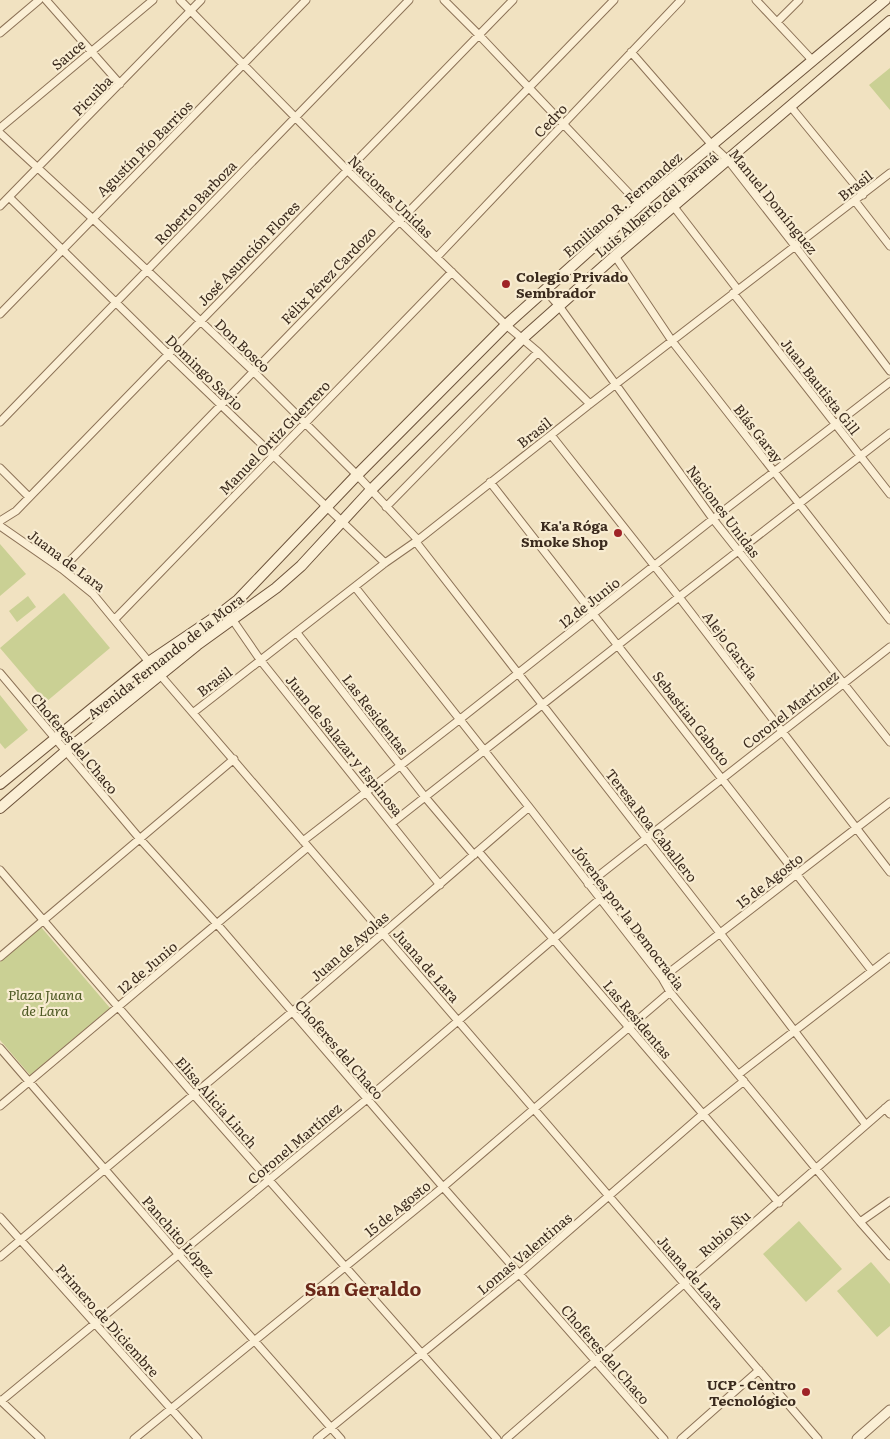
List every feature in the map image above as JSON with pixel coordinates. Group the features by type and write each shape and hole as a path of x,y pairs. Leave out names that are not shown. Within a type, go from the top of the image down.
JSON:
{"main road":[{"name":"Emiliano R. Fernandez","path":"327,507 506,325 640,205 885,0"},
{"name":"Luis Alberto del Paraná","path":"341,522 523,338 615,256 890,22"},
{"name":"Avenida Fernando de la Mora","path":"0,784 150,662 238,600 327,507"},
{"name":"Avenida Fernando de la Mora","path":"0,808 66,751 162,674 232,619 276,588 301,566 341,522"}],"street":[{"path":"0,33 39,0"},
{"path":"46,0 120,84"},
{"name":"Sauce","path":"0,128 153,0"},
{"name":"Naciones Unidas","path":"180,0 436,258 506,325 538,352 590,404"},
{"name":"Picuiba","path":"0,206 201,0"},
{"name":"Agustín Pío Barrios","path":"0,314 306,0"},
{"name":"Roberto Barboza","path":"0,422 409,0"},
{"path":"444,0 480,35 640,205"},
{"name":"José Asunción Flores","path":"0,521 16,511 513,0"},
{"name":"Félix Pérez Cardozo","path":"62,569 614,0"},
{"name":"Cedro","path":"436,258 681,0"},
{"path":"756,0 813,60"},
{"path":"777,22 799,0"},
{"name":"Manuel Domínguez","path":"631,52 712,145 728,160 890,371"},
{"path":"790,107 863,195"},
{"name":"Don Bosco","path":"0,133 252,371 357,475 417,541"},
{"name":"Brasil","path":"194,712 417,541 735,291 890,173"},
{"name":"Domingo Savio","path":"9,197 341,522 386,563"},
{"path":"855,201 890,246"},
{"name":"Juan Bautista Gill","path":"674,207 835,425 890,494"},
{"name":"Blás Garay","path":"615,256 672,341 890,620"},
{"name":"Manuel Ortiz Guerrero","path":"115,620 452,272"},
{"name":"Naciones Unidas","path":"545,290 559,306 713,519 890,742"},
{"path":"386,507 538,352"},
{"name":"12 de Junio","path":"0,1106 119,1007 216,924 305,844 400,765 890,382"},
{"path":"392,824 890,433"},
{"name":"Alejo García","path":"551,436 679,597 890,872"},
{"path":"0,468 29,497"},
{"name":"Sebastian Gaboto","path":"490,482 872,971"},
{"name":"Juana de Lara","path":"0,526 62,569 93,594 305,844 818,1439"},
{"name":"Teresa Roa Caballero","path":"417,541 866,1125"},
{"name":"Jóvenes por la Democracia","path":"355,587 529,807 662,978 670,992 890,1256"},
{"name":"Juan de Salazar y Espinosa","path":"232,619 261,661 440,885"},
{"name":"Las Residentas","path":"297,633 425,797 554,939 779,1203"},
{"name":"Coronel Martínez","path":"588,884 890,647"},
{"name":"Choferes del Chaco","path":"0,673 140,839 664,1439"},
{"path":"0,957 234,759"},
{"name":"15 de Agosto","path":"662,978 890,802"},
{"name":"Juan de Ayolas","path":"0,1257 292,1012 529,807"},
{"name":"Elisa Alicia Linch","path":"0,870 344,1267 497,1439"},
{"name":"Coronel Martínez","path":"1,1401 367,1099 600,899"},
{"path":"739,1074 890,957"},
{"name":"15 de Agosto","path":"134,1439 443,1187 670,992"},
{"name":"Panchito López","path":"0,1048 178,1255 341,1439"},
{"name":"Lomas Valentinas","path":"317,1439 519,1274 744,1080"},
{"name":"Rubio Ñu","path":"506,1439 684,1283 779,1203 866,1125 888,1109"},
{"path":"860,1222 890,1201"},
{"name":"Primero de Diciembre","path":"0,1217 198,1439"},
{"path":"681,1439 759,1370"},
{"path":"1,1401 41,1439"},
{"path":"857,1439 890,1410"}],"green space":[{"path":"890,68 890,110 869,85"},
{"path":"0,544 26,574 0,596"},
{"path":"64,593 110,648 46,702 0,648"},
{"path":"28,596 36,607 17,622 9,611"},
{"path":"0,695 28,730 5,749 0,743"},
{"name":"Plaza Juana de Lara","path":"41,927 110,1008 30,1075 0,1040 0,962"},
{"path":"799,1221 842,1269 806,1302 763,1254"},
{"path":"871,1262 890,1284 890,1326 877,1337 837,1291"}],"place":[{"name":"Colegio Privado Sembrador","path":"506,284"},
{"name":"Ka'a Róga Smoke Shop","path":"618,533"},
{"name":"UCP - Centro Tecnológico","path":"806,1392"}],"district":[{"name":"San Geraldo","path":"363,1288"}]}
